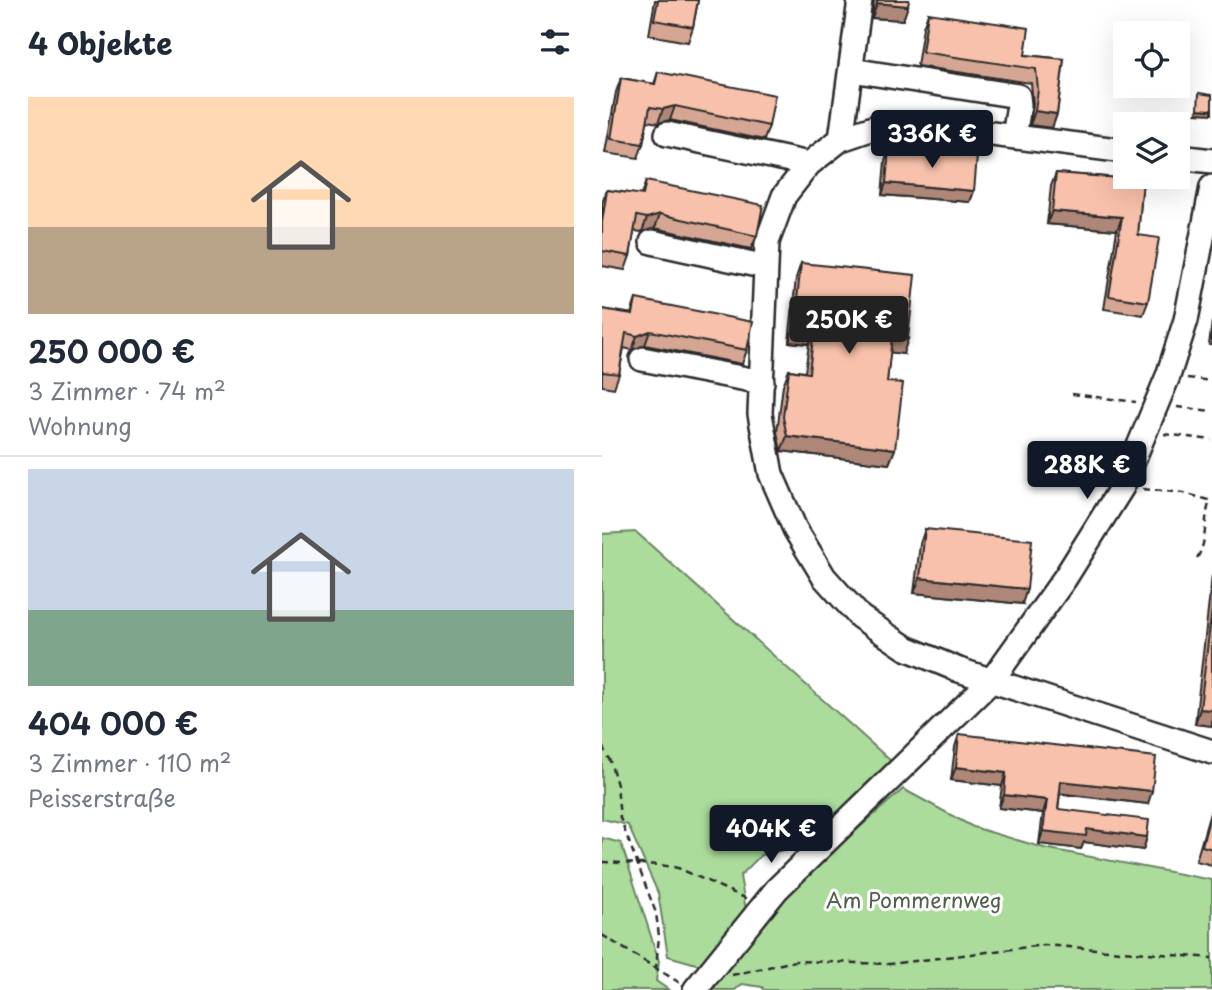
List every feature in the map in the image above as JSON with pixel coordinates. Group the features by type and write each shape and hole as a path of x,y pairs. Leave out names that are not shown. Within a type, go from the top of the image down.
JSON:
{"street":[{"path":"841,139 860,0"},
{"path":"851,71 1018,96 1014,137"},
{"path":"1113,149 917,126 879,126 841,139 809,164 784,196 767,242 760,414 771,474 795,529 824,577 860,617 906,648 959,670 1212,752"},
{"path":"667,134 809,164"},
{"path":"1190,158 1212,161"},
{"path":"692,986 777,889 992,680 1065,578 1122,487 1168,376 1186,320 1212,187"},
{"path":"652,242 766,267"},
{"path":"642,359 762,382"}],"path":[{"path":"1168,376 1212,381"},
{"path":"1146,432 1212,440"},
{"path":"1122,487 1185,493 1211,501 1206,510 1203,550 1197,558"},
{"path":"602,746 617,785 620,818 656,913 659,936 656,967"},
{"path":"602,862 637,863 678,869 712,882 762,907"},
{"path":"602,935 692,986 795,961 890,964 1044,945 1212,958"}],"green space":[{"path":"636,532 892,762 807,845 761,855 740,876 747,916 700,965 668,956 658,893 628,825 602,819 602,534"},
{"name":"Am Pommernweg","path":"903,789 973,827 1044,848 1212,880 1212,990 764,990 762,987 742,984 735,990 714,990 724,962 782,896"},
{"path":"602,838 621,843 659,961 656,981 669,990 602,990"}],"building":[{"path":"658,0 698,0 693,27 654,20"},
{"path":"877,0 909,0 908,6 877,3"},
{"path":"928,13 1029,28 1025,55 1064,59 1057,114 1035,111 1038,90 1036,69 922,52"},
{"path":"658,72 775,95 769,126 675,106 663,109 650,107 643,144 611,139 621,78 655,84"},
{"path":"1199,93 1212,95 1212,110 1198,109"},
{"path":"889,149 977,156 974,191 886,183"},
{"path":"1056,173 1113,178 1113,189 1142,189 1138,235 1159,238 1148,302 1109,296 1122,217 1052,211"},
{"path":"646,181 763,205 757,236 660,214 647,218 637,216 630,256 602,251 602,222 607,190 643,195"},
{"path":"801,263 915,275 908,339 892,337 887,382 903,383 895,449 787,436 783,417 789,370 809,373 814,329 794,327"},
{"path":"636,299 753,322 747,350 650,331 637,336 626,333 619,374 602,372 602,309 633,314"},
{"path":"925,529 1032,540 1027,589 920,578"},
{"path":"1212,608 1212,710 1200,709"},
{"path":"959,734 1156,757 1152,791 1061,781 1058,809 1149,820 1147,837 1087,829 1086,836 1043,831 1047,800 1004,795 1006,773 956,767"},
{"path":"1212,807 1212,849 1202,846"}]}
